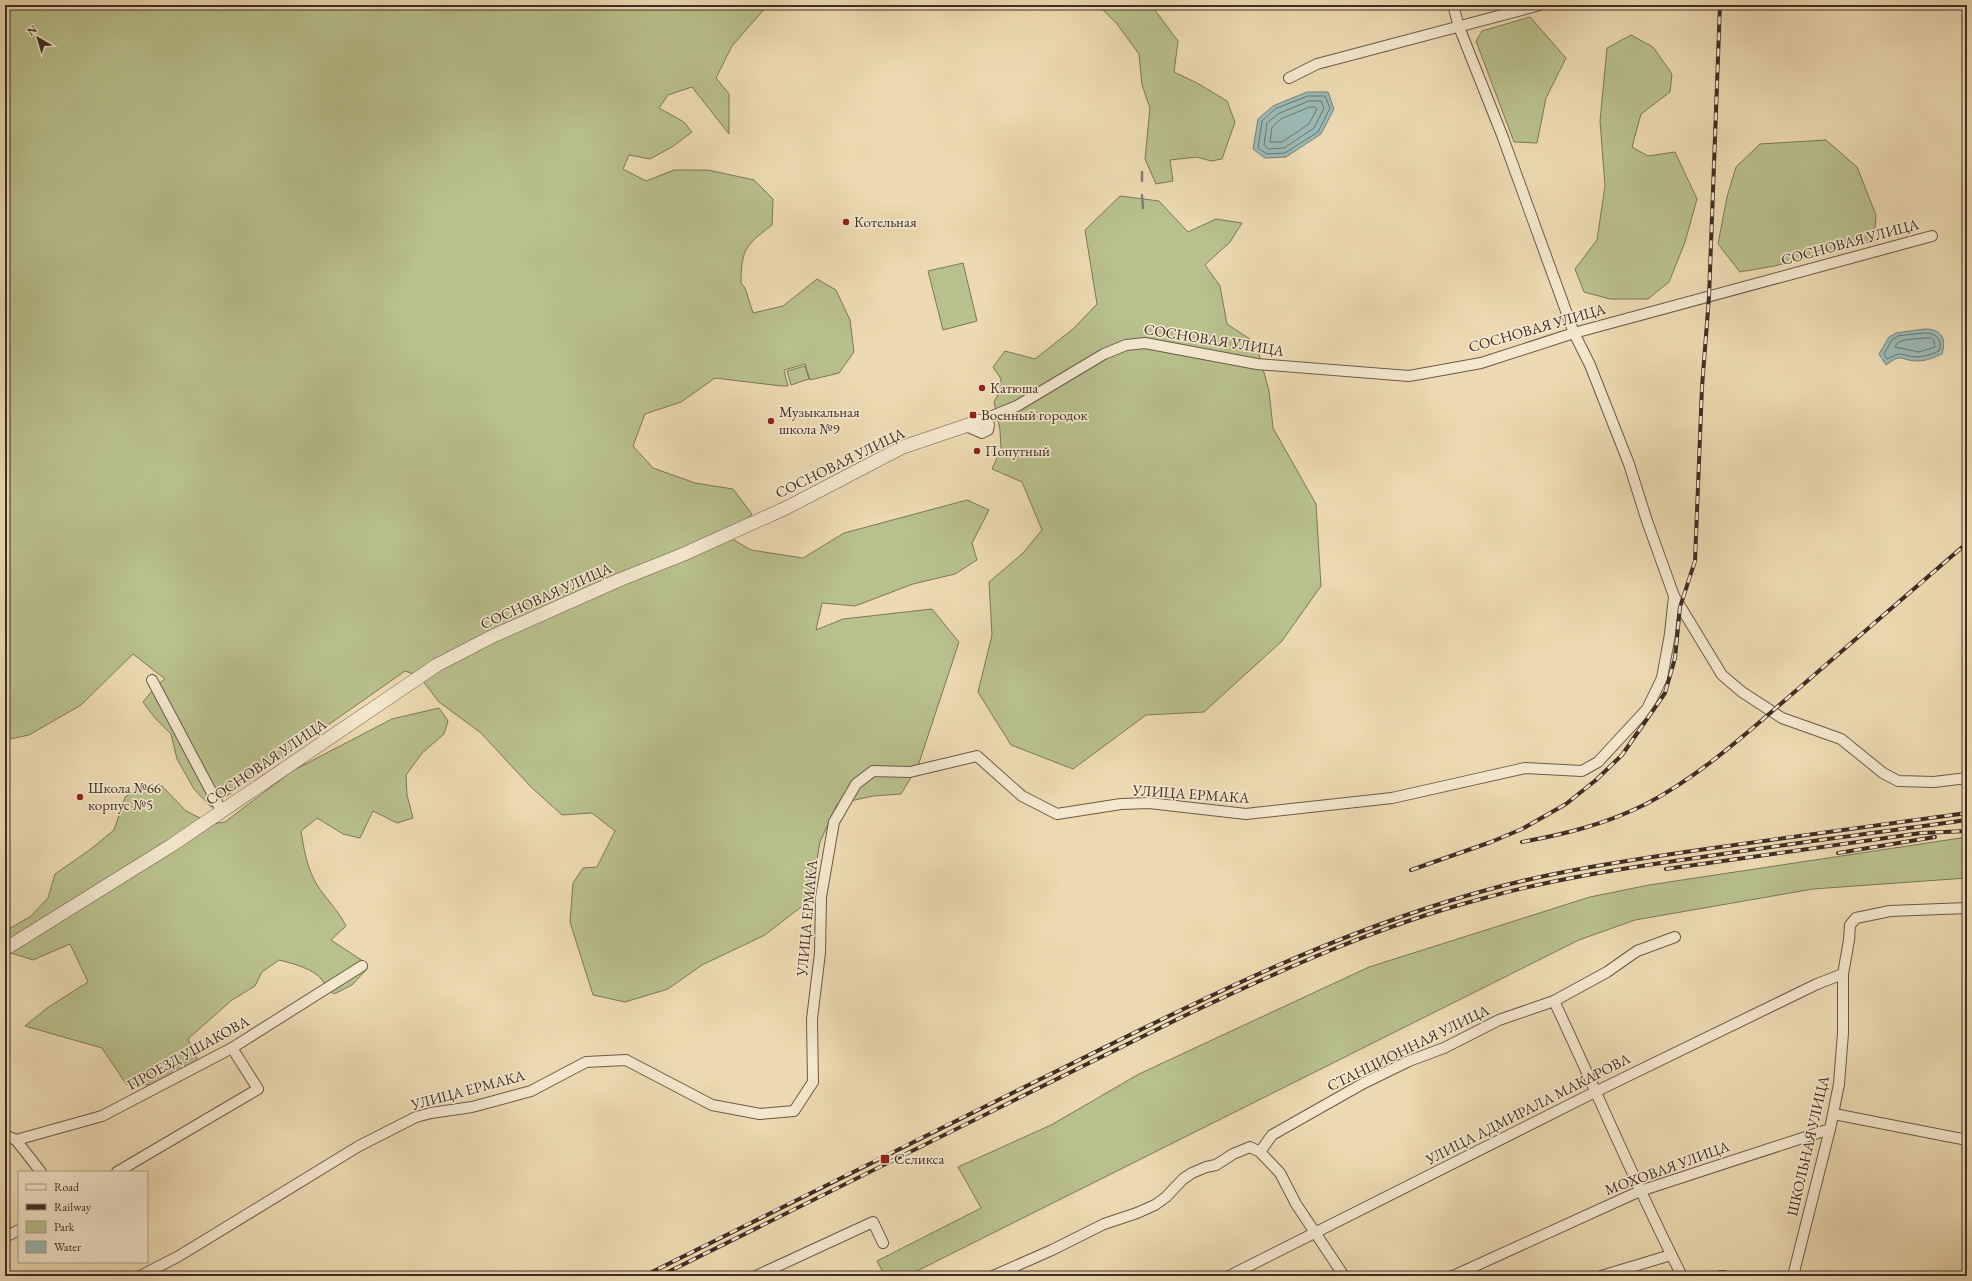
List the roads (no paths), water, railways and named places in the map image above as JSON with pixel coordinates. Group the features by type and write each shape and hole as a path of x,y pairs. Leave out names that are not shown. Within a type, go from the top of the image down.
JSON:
{"street":[{"path":"1453,5 1459,27 1502,135 1574,334 1590,366 1630,464 1647,521 1674,596 1722,675 1771,712 1782,718 1841,739 1883,774 1898,781 1934,782 1967,778"},
{"path":"1289,78 1318,64 1540,5"},
{"name":"СОСНОВАЯ УЛИЦА","path":"5,949 172,845 437,665 486,640 619,580 684,554 786,508 903,447 980,421 1017,406 1104,354 1126,344 1145,343 1257,364 1409,376 1481,362 1574,334 1932,236"},
{"name":"УЛИЦА ЕРМАКА","path":"140,1276 179,1256 359,1146 416,1117 431,1113 472,1107 530,1090 586,1062 626,1060 712,1105 760,1114 794,1110 813,1082 812,1019 820,953 821,897 834,822 856,784 872,771 910,772 977,756 1022,796 1057,814 1121,804 1148,803 1246,814 1392,798 1525,768 1582,771 1598,762 1647,710 1662,678 1670,634 1674,596"},
{"path":"152,680 222,812"},
{"name":"ШКОЛЬНАЯ УЛИЦА","path":"1793,1276 1834,1114 1839,1084 1843,1033 1842,974 1849,940 1850,925 1856,918 1890,911 1967,908"},
{"name":"СТАНЦИОННАЯ УЛИЦА","path":"1260,1152 1272,1135 1364,1083 1409,1061 1444,1048 1499,1020 1554,1001 1607,972 1637,951 1675,937"},
{"name":"ПРОЕЗД УШАКОВА","path":"16,1140 102,1116 232,1048 362,966"},
{"name":"УЛИЦА АДМИРАЛА МАКАРОВА","path":"1229,1276 1597,1091 1817,984 1842,974"},
{"path":"1554,1001 1597,1091 1640,1191 1682,1276"},
{"path":"119,1171 258,1089 232,1048"},
{"path":"1834,1114 1967,1140"},
{"name":"МОХОВАЯ УЛИЦА","path":"1453,1276 1640,1191 1830,1129"},
{"path":"5,1135 16,1140 40,1171"},
{"path":"993,1276 1052,1250 1104,1224 1137,1213 1155,1205 1166,1197 1184,1179 1206,1167 1216,1165 1233,1154 1250,1147 1260,1152 1280,1173 1296,1204 1314,1233 1344,1276"},
{"path":"756,1276 873,1222 883,1243"},
{"path":"5,1237 18,1230"},
{"path":"1601,1276 1671,1255"}],"water":[{"path":"1307,92 1328,92 1334,109 1321,134 1286,157 1265,158 1253,149 1258,119 1273,106"},
{"path":"1930,329 1941,335 1944,343 1942,354 1921,361 1912,361 1899,358 1886,365 1879,354 1889,337 1896,333"}],"waterway":[{"path":"1142,172 1142,181"},
{"path":"1142,195 1143,208"}],"railway":[{"path":"1411,870 1491,842 1522,829 1566,804 1596,780 1622,755 1665,693 1675,658 1680,607 1695,561 1702,387 1709,297 1720,5"},
{"path":"1522,842 1554,836 1601,823 1646,804 1687,780 1744,736 1967,543"},
{"path":"644,1276 1170,1015 1269,969 1423,909 1476,893 1531,879 1643,858 1967,813"},
{"path":"660,1276 1186,1015 1330,950 1405,922 1481,899 1537,885 1594,874 1651,864 1967,820"},
{"path":"1666,869 1921,833 1967,831"},
{"path":"1838,853 1935,837"}],"place":[{"name":"Котельная","path":"846,222"},
{"name":"Катюша","path":"982,388"},
{"name":"Военный городок","path":"973,415"},
{"name":"Музыкальная школа №9","path":"771,421"},
{"name":"Попутный","path":"977,451"},
{"name":"Школа №66 корпус №5","path":"80,797"},
{"name":"Селикса","path":"885,1159"}]}
